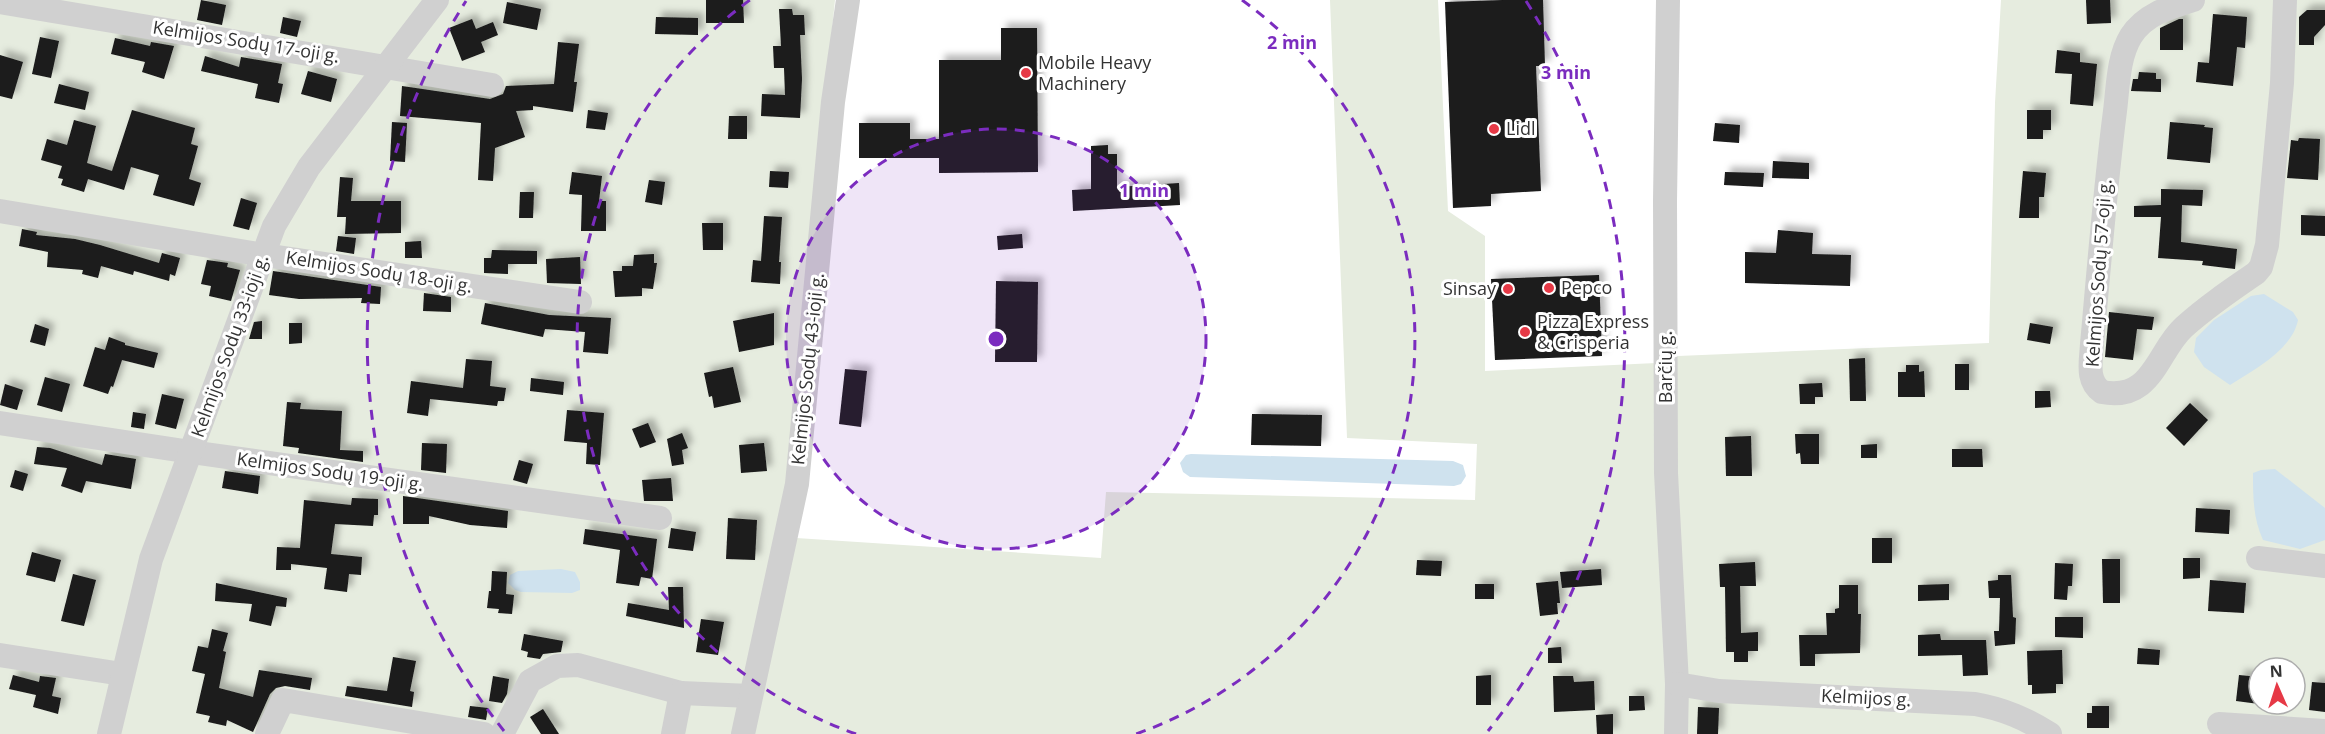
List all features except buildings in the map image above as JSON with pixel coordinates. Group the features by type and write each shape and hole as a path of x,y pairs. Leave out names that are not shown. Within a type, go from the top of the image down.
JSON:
{"street":[{"name":"Kelmijos Sodų 33-ioji g.","path":"109,734 151,559 274,226 309,167 437,0"},
{"name":"Kelmijos Sodų 43-ioji g.","path":"743,734 797,484 834,102 848,0"},
{"name":"Barčių g.","path":"1668,0 1665,201 1666,473 1677,684 1676,734"},
{"name":"Kelmijos Sodų 57-oji g.","path":"2193,0 2172,6 2146,19 2133,33 2123,54 2106,178 2090,372 2092,382 2102,392 2122,393 2135,388 2149,377 2182,329 2261,267 2267,246 2282,83 2285,0"},
{"name":"Kelmijos Sodų 17-oji g.","path":"0,2 492,85"},
{"name":"Kelmijos Sodų 18-oji g.","path":"0,211 264,255 580,302"},
{"name":"Kelmijos Sodų 19-oji g.","path":"0,423 660,518"},
{"path":"2258,558 2325,566"},
{"path":"0,655 122,674"},
{"path":"502,734 530,681 558,666 578,664 681,693 750,696"},
{"name":"Kelmijos g.","path":"1677,684 1719,691 1976,704 2007,711 2026,719 2050,734"},
{"path":"673,734 681,693"},
{"path":"267,734 283,700 484,734"},
{"path":"2219,724 2325,731"}],"shaded area":[{"path":"0,0 835,0 781,537 1101,558 1106,492 1475,500 1477,444 1347,438 1330,0 1438,0 1448,211 1485,236 1485,371 1656,363 1657,373 1678,356 1989,343 1995,103 2001,0 2325,0 2325,734 0,734"}],"water":[{"path":"2264,294 2293,312 2298,320 2294,331 2288,341 2271,358 2230,385 2204,367 2194,352 2196,338 2214,320 2251,296"},
{"path":"1186,455 1453,461 1463,465 1466,476 1461,484 1454,486 1190,477 1183,472 1180,463"},
{"path":"2275,469 2325,508 2325,540 2300,549 2263,540 2255,515 2253,473"},
{"path":"561,569 575,572 580,582 580,590 572,593 521,592 508,583 510,575 518,571"}],"place":[{"name":"Mobile Heavy Machinery","path":"1026,73"},
{"name":"Lidl","path":"1494,129"},
{"name":"Pepco","path":"1549,288"},
{"name":"Sinsay","path":"1508,289"},
{"name":"Pizza Express & Crisperia","path":"1525,332"}]}
